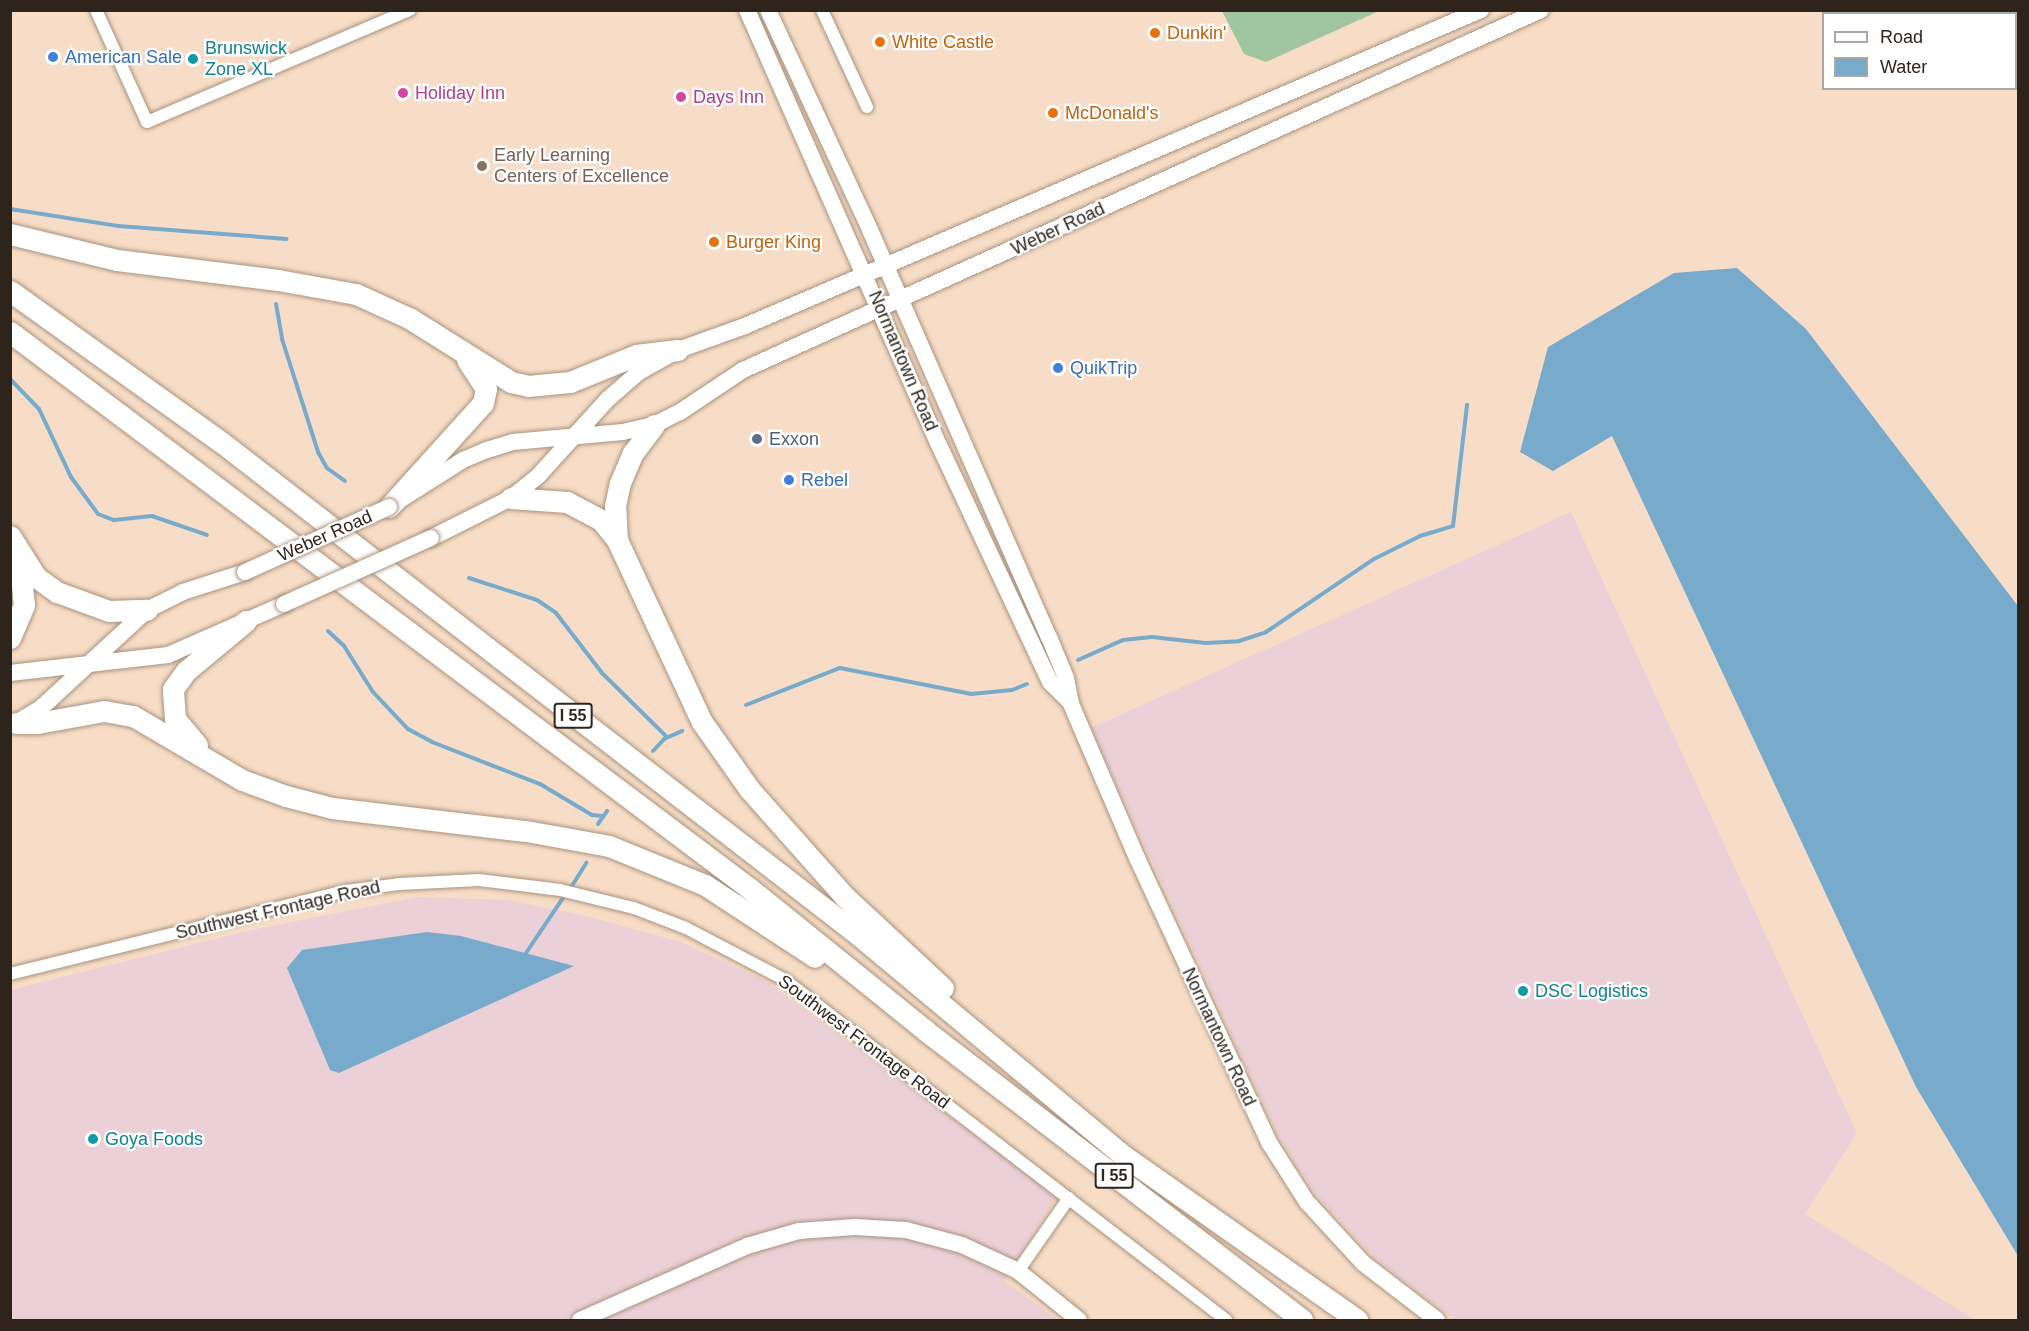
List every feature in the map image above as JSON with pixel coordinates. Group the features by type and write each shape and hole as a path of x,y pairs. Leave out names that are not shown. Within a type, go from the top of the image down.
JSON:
{"highway":[{"path":"10,234 117,260 288,281 356,294 410,318 511,382 545,386 570,382 636,355 678,350"},
{"name":"I 55","path":"10,291 221,442 847,925 1124,1156 1357,1320"},
{"name":"I 55","path":"10,332 749,888 926,1031 1302,1320"},
{"path":"389,507 483,403 486,389 481,378 459,351"},
{"path":"617,540 615,506 620,483 633,453 654,425"},
{"path":"511,498 547,498 584,508 601,520 617,540 702,722 750,790 844,896 1124,1156"},
{"path":"15,544 36,577 57,592 109,611 147,610"},
{"path":"10,638 24,605 15,544"},
{"path":"212,761 175,718 173,689 186,671 246,621"},
{"path":"13,724 38,723 104,711 133,716 242,780 333,808 526,831 609,846 656,863 705,885 926,1031"}],"main road":[{"name":"Normantown Road","path":"747,10 866,273 939,445 1046,673 1071,704"},
{"name":"Normantown Road","path":"768,10 886,264 1066,678 1071,704 1137,858 1270,1144 1308,1202 1364,1263 1437,1320"},
{"name":"Weber Road","path":"10,673 168,655 431,538 511,498 639,372 678,350 745,326 1481,10"},
{"name":"Weber Road","path":"13,724 42,707 147,610 183,592 245,572 389,507 464,460 513,442 575,437 654,425 680,412 743,370 1540,10"},
{"path":"580,1320 747,1246 799,1232 855,1227 906,1230 962,1245 1018,1271 1079,1320"}],"street":[{"path":"96,10 147,122 410,10"},
{"path":"822,10 867,107"},
{"name":"Southwest Frontage Road","path":"10,975 346,891 479,880 560,890 645,912 686,928 785,980 1226,1320"},
{"path":"1018,1271 1069,1198"}],"shaded area":[{"path":"1571,512 1857,1133 1805,1214 1975,1320 1455,1320 1373,1257 1316,1194 1278,1136 1091,728"},
{"path":"417,897 507,900 582,915 681,942 764,980 1057,1196 1004,1281 1059,1320 11,1320 10,990 247,931"}],"green space":[{"path":"1222,11 1379,11 1266,62 1244,54"}],"water":[{"path":"1737,268 1806,329 2018,606 2018,1256 1916,1087 1612,436 1553,471 1520,452 1548,347 1674,273"},
{"path":"427,932 461,936 574,966 339,1073 330,1070 287,968 302,950"}],"waterway":[{"path":"10,209 118,226 286,239"},
{"path":"276,304 282,339 318,452 327,468 345,481"},
{"path":"10,379 39,409 71,477 98,514 114,520 152,516 207,535"},
{"path":"1078,660 1123,640 1152,637 1206,643 1239,641 1266,632 1374,559 1420,536 1453,526 1467,405"},
{"path":"469,578 537,600 556,613 602,673 667,737"},
{"path":"328,631 344,646 373,692 408,729 432,742 540,784 592,815 603,816"},
{"path":"746,705 840,668 971,694 1012,690 1027,684"},
{"path":"653,751 664,739 682,731"},
{"path":"598,824 607,811"},
{"path":"570,889 586,863"},
{"path":"526,953 565,895"}],"place":[{"name":"Dunkin'","path":"1155,33"},
{"name":"White Castle","path":"880,42"},
{"name":"American Sale","path":"53,57"},
{"name":"Brunswick Zone XL","path":"193,59"},
{"name":"Holiday Inn","path":"403,93"},
{"name":"Days Inn","path":"681,97"},
{"name":"McDonald's","path":"1053,113"},
{"name":"Early Learning Centers of Excellence","path":"482,166"},
{"name":"Burger King","path":"714,242"},
{"name":"QuikTrip","path":"1058,368"},
{"name":"Exxon","path":"757,439"},
{"name":"Rebel","path":"789,480"},
{"name":"DSC Logistics","path":"1523,991"},
{"name":"Goya Foods","path":"93,1139"}]}
